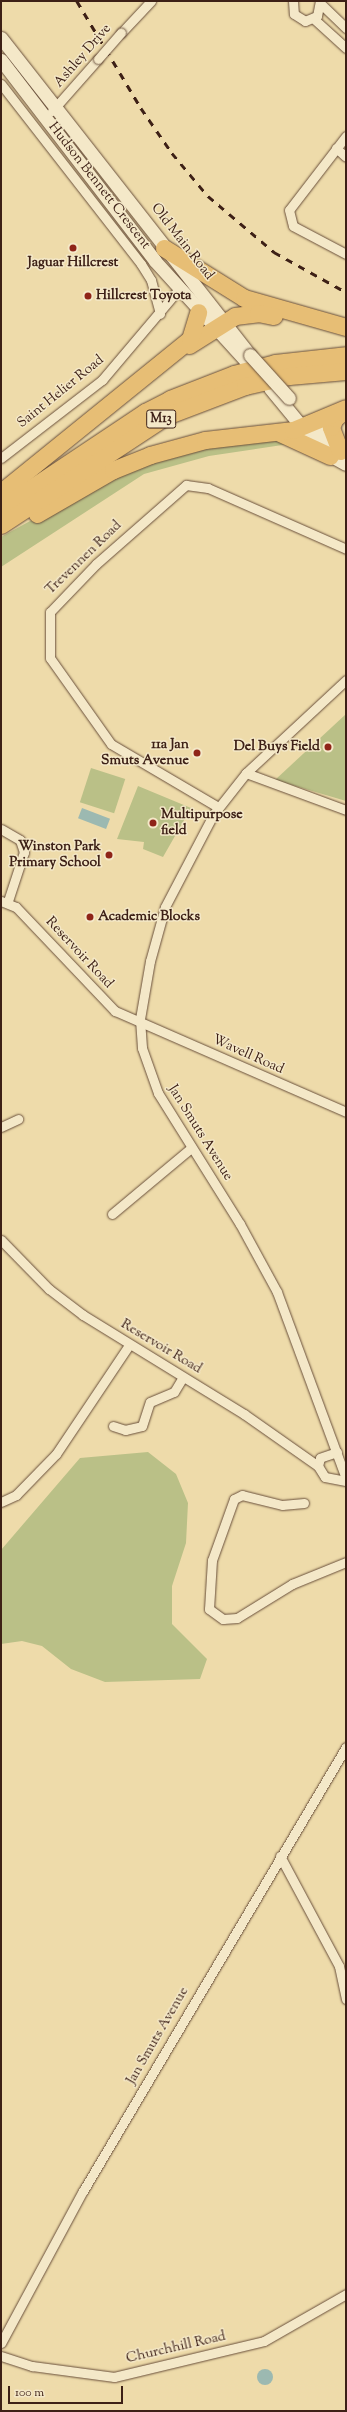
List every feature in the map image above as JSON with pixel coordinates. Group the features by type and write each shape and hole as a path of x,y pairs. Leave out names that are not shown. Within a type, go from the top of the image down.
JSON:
{"highway":[{"path":"164,248 244,298 339,326"},
{"path":"164,362 192,336 198,312"},
{"path":"1,492 164,362 219,324 258,313 339,326"},
{"name":"M13","path":"1,508 145,412 170,399 234,374 275,363 346,356"},
{"name":"M13","path":"1,525 166,416 245,386 289,376 346,371"},
{"path":"1,536 71,493 150,455 216,438 280,433 308,425 346,409"},
{"path":"340,457 331,426 346,409"},
{"path":"280,433 340,457"}],"main road":[{"name":"Old Main Road","path":"1,38 58,106 219,324 308,425"},
{"name":"Old Main Road","path":"1,60 179,289 198,312 219,324"}],"street":[{"name":"Ashley Drive","path":"36,128 46,116 58,106 121,33 151,1"},
{"path":"293,1 297,18 314,19 346,48"},
{"path":"314,19 320,3 346,28"},
{"name":"Hudson Bennett Crescent","path":"1,84 141,264 151,280 160,314"},
{"path":"346,136 290,205 289,218 293,226 346,254"},
{"path":"336,148 346,157"},
{"name":"Saint Helier Road","path":"1,458 102,380 160,314 179,289"},
{"name":"Old Main Road","path":"308,425 340,457"},
{"name":"Trevennen Road","path":"218,807 111,744 86,713 50,658 50,612 96,564 186,485 208,488 294,529 346,549"},
{"name":"Jan Smuts Avenue","path":"346,680 246,773 218,807 165,907 150,961 140,1019 142,1048 151,1078 162,1104 240,1224 277,1292 346,1480"},
{"path":"246,773 346,810"},
{"path":"1,829 20,840 24,852 4,901"},
{"name":"Reservoir Road","path":"4,901 115,1011 140,1019"},
{"name":"Wavell Road","path":"140,1019 346,1112"},
{"path":"1,1127 18,1119"},
{"path":"112,1214 191,1148"},
{"name":"Reservoir Road","path":"1,1240 49,1289 129,1345 183,1377 318,1466 325,1477 346,1480"},
{"path":"1,1502 16,1495 56,1454 129,1345"},
{"path":"113,1426 125,1430 142,1426 150,1402 174,1392 183,1377"},
{"path":"318,1466 320,1458 337,1452"},
{"path":"304,1503 282,1505 242,1495 234,1499 212,1560 209,1608 223,1619 237,1618 292,1584 346,1562"},
{"name":"Jan Smuts Avenue","path":"1,2343 83,2191 280,1856 346,1747"},
{"path":"280,1856 338,1963 346,1999"},
{"name":"Churchhill Road","path":"1,2356 32,2366 114,2377 264,2341 346,2294"}],"green space":[{"path":"280,433 289,444 209,456 144,474 1,567 1,537 150,455"},
{"name":"Del Buys Field","path":"346,714 346,801 275,780"},
{"path":"91,768 125,779 114,813 80,802"},
{"name":"Multipurpose field","path":"138,786 191,808 163,857 143,849 144,842 117,839"},
{"path":"148,1452 176,1474 188,1503 186,1543 172,1586 172,1624 207,1659 200,1679 105,1682 71,1669 42,1646 22,1641 1,1644 1,1550 80,1458"}],"water":[{"path":"82,808 110,819 106,829 78,818"},
{"path":"265,2369 272,2374 273,2377 268,2384 265,2385 258,2380 257,2377 262,2370"}],"railway":[{"path":"77,1 141,108 172,153 208,196 274,252 346,292"}],"place":[{"name":"Jaguar Hillcrest","path":"73,248"},
{"name":"Hillcrest Toyota","path":"88,296"},
{"name":"Del Buys Field","path":"328,747"},
{"name":"11a Jan Smuts Avenue","path":"197,753"},
{"name":"Multipurpose field","path":"153,823"},
{"name":"Winston Park Primary School","path":"109,855"},
{"name":"Academic Blocks","path":"90,917"}]}
